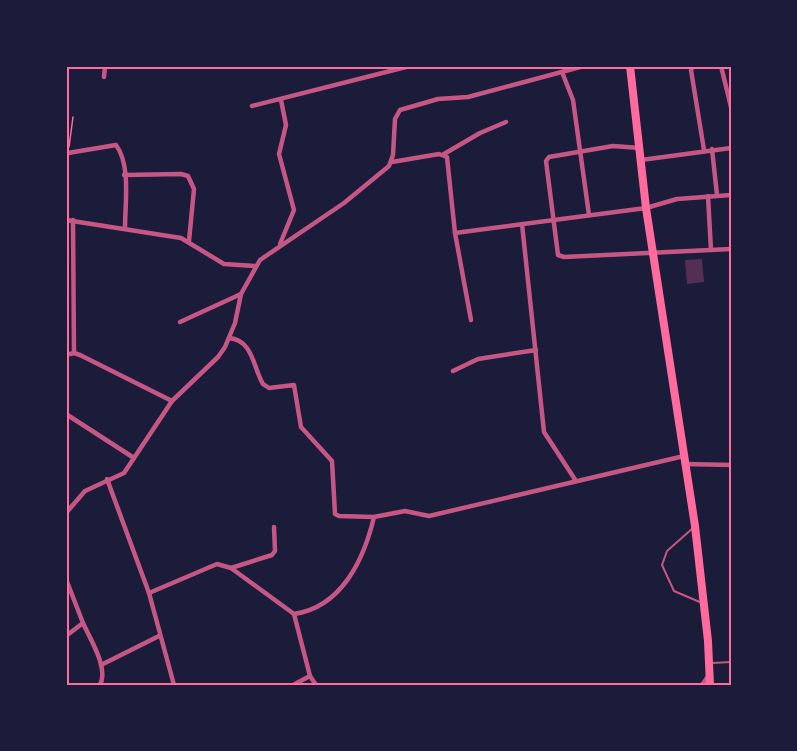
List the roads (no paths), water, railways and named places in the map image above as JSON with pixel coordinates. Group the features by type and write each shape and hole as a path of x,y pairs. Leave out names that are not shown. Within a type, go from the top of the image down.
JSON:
{"main road":[{"path":"630,66 646,208 695,526 710,685"}],"street":[{"path":"104,77 105,66"},
{"path":"252,106 410,66"},
{"path":"547,66 550,74"},
{"path":"392,162 395,119 405,108 438,99 468,97 584,66"},
{"path":"693,66 691,70 704,150"},
{"path":"721,66 731,107"},
{"path":"562,72 572,94 589,215"},
{"path":"279,246 291,223 294,210 279,154 286,125 281,100"},
{"path":"66,513 78,496 107,479 119,477 172,401 208,368 225,347 241,294 255,266 279,246 352,196 392,162 444,154 480,133 506,123"},
{"path":"68,153 116,145 124,176 125,228"},
{"path":"640,148 613,146 580,150 553,154 546,161 556,252 564,257 731,249"},
{"path":"641,160 731,148"},
{"path":"712,149 717,195"},
{"path":"444,154 450,164 455,233 471,320"},
{"path":"124,176 181,174 188,176 194,189 189,241"},
{"path":"455,233 646,208 677,199 731,195"},
{"path":"708,196 711,250"},
{"path":"66,220 125,228 189,241 224,264 255,266"},
{"path":"73,220 74,353"},
{"path":"522,224 544,432 576,481"},
{"path":"180,322 241,294"},
{"path":"229,338 246,344 263,384 269,388 294,386 301,427 332,461 335,514 339,516 374,517 405,511 429,516 576,481 684,460 731,465"},
{"path":"453,371 478,359 536,350"},
{"path":"66,355 74,353 172,401"},
{"path":"66,414 134,458"},
{"path":"107,479 149,593 174,685"},
{"path":"294,614 323,603 346,583 359,564 374,517"},
{"path":"231,568 272,555 275,551 274,527"},
{"path":"149,593 217,564 231,568 294,614 310,676 316,685"},
{"path":"66,579 101,665 103,681 100,685"},
{"path":"66,636 82,623"},
{"path":"101,665 159,636"},
{"path":"702,685 710,674"},
{"path":"293,685 310,676"}],"lane":[{"path":"695,526 667,551 662,565 674,591 704,604"},
{"path":"709,663 731,662"}]}
